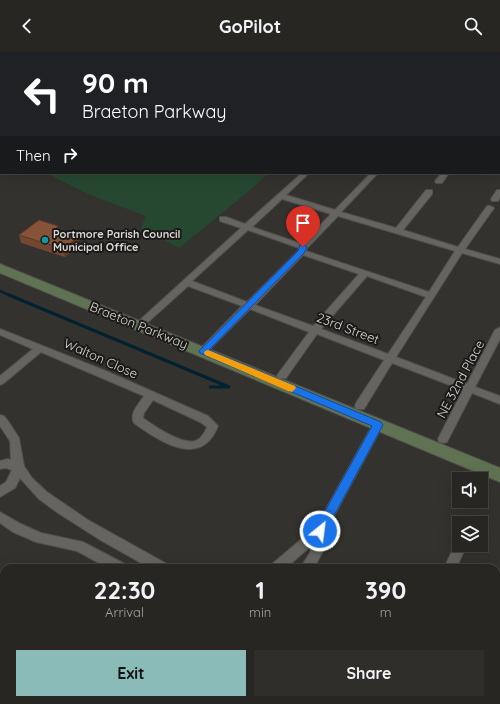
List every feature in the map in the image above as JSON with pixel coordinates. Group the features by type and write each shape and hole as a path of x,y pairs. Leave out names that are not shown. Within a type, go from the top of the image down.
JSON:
{"street":[{"path":"145,320 305,174"},
{"path":"204,351 374,174"},
{"path":"439,181 445,174"},
{"path":"398,231 429,192"},
{"path":"495,199 500,192"},
{"path":"280,196 500,262"},
{"path":"360,406 430,295 490,208"},
{"path":"223,219 365,273 430,295"},
{"name":"Braeton Parkway","path":"0,268 204,351 500,475"},
{"path":"282,376 315,330 365,273"},
{"name":"23rd Street","path":"186,282 500,400"},
{"name":"NE 32nd Place","path":"443,439 500,330"},
{"name":"Walton Close","path":"0,332 102,373 150,396 204,419 213,426 209,436 197,446 185,445 147,428 138,420 139,412 150,396"},
{"path":"0,381 40,348"},
{"path":"0,418 15,440 18,468 11,485 0,492"},
{"path":"282,564 320,531 378,425"},
{"path":"0,464 7,463 18,468 33,487 50,501 86,525 155,564"},
{"path":"0,517 17,528 40,538 79,546 113,564"},
{"path":"310,564 314,559 319,543 320,531"},
{"path":"452,564 458,552"}],"green space":[{"path":"48,174 268,174 179,248 141,228 146,216 88,194"}],"building":[{"path":"39,220 58,226 54,230 78,237 63,249 19,235"}],"waterway":[{"path":"0,291 11,296"},
{"path":"9,295 229,387 210,387"}],"slow traffic":[{"path":"208,353 292,388"}],"place":[{"name":"Portmore Parish Council Municipal Office","path":"45,240"}],"route":[{"path":"303,247 302,252 204,351 378,425 320,531"}]}
